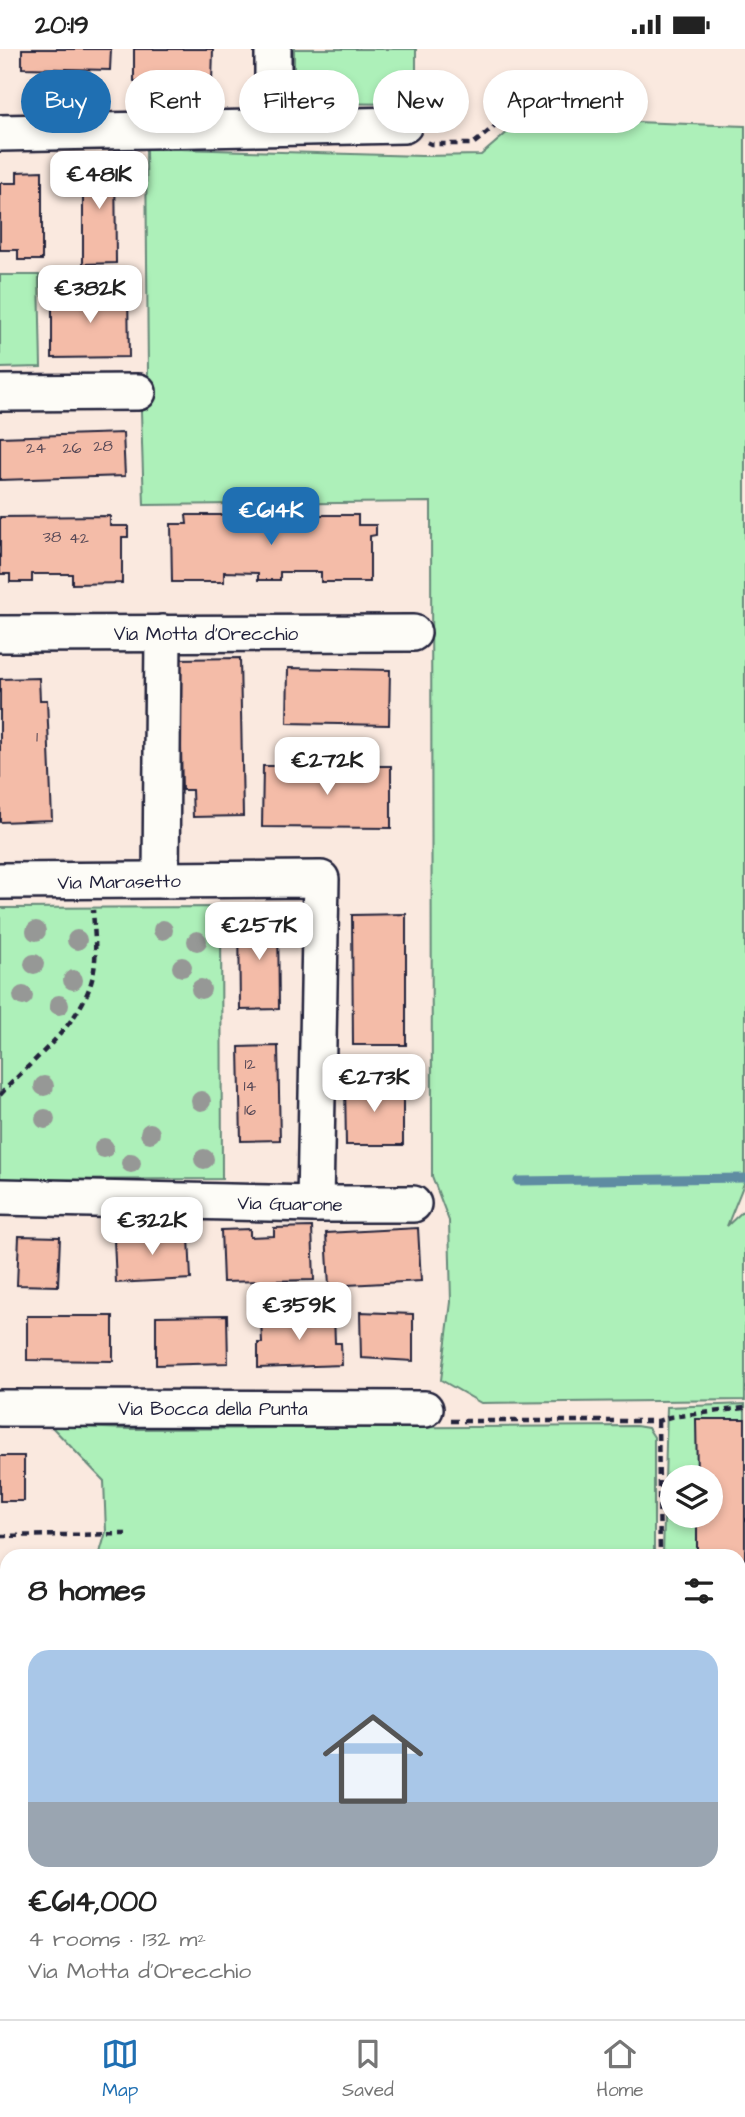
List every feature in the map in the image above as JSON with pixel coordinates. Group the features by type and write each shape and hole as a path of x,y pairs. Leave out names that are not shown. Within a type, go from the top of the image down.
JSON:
{"street":[{"path":"273,49 273,70"},
{"path":"0,133 239,128"},
{"path":"359,132 417,135"},
{"path":"0,393 138,392"},
{"path":"161,880 163,633"},
{"name":"Via Motta d'Orecchio","path":"0,634 412,633"},
{"name":"Via Marasetto","path":"0,881 321,879 315,1204"},
{"name":"Via Guarone","path":"0,1197 315,1204 413,1203"},
{"name":"Via Bocca della Punta","path":"0,1408 433,1415"}],"path":[{"path":"417,135 473,144 487,133"},
{"path":"0,1095 63,1030 86,998 94,968 93,882"},
{"path":"433,1415 658,1422 670,1417 745,1408"},
{"path":"658,1422 660,1549"},
{"path":"0,1536 126,1534"}],"green space":[{"path":"294,49 416,49 416,70 373,70 373,104 359,104 359,70 294,70"},
{"path":"648,122 745,126 745,1181 727,1226 745,1209 745,1400 481,1403 441,1380 451,1302 449,1221 432,1176 431,502 144,505 141,412 148,373 146,148 422,156 481,155 507,133 648,133"},
{"path":"0,275 39,275 41,367 0,368"},
{"path":"221,907 222,1179 0,1180 0,908"},
{"path":"745,1404 745,1549 663,1549 664,1528 723,1528 723,1465 665,1465 667,1407"},
{"path":"51,1426 130,1429 636,1426 648,1428 654,1437 654,1549 101,1549 106,1532 104,1481"}],"building":[{"path":"22,49 111,49 110,70 22,68"},
{"path":"134,49 213,49 212,70 134,70"},
{"path":"83,158 115,158 116,263 83,264"},
{"path":"42,171 42,260 18,260 18,250 0,250 0,183 17,183 17,172"},
{"path":"128,292 129,357 52,358 52,293"},
{"path":"123,433 125,476 0,480 0,437"},
{"path":"186,515 358,515 358,525 376,525 376,535 370,536 370,582 321,582 321,572 280,572 280,580 258,580 258,573 224,572 224,582 172,582 171,524 187,524"},
{"path":"110,516 110,526 128,526 128,537 122,537 122,583 72,584 72,574 32,574 32,582 10,582 10,574 0,574 0,517"},
{"path":"240,658 243,816 193,817 192,790 182,790 179,659"},
{"path":"288,668 390,670 389,725 287,723"},
{"path":"39,678 40,700 47,700 52,820 0,822 0,679"},
{"path":"263,766 391,766 391,828 262,827"},
{"path":"406,914 406,1045 353,1045 352,915"},
{"path":"239,915 278,915 279,1009 240,1010"},
{"path":"278,1046 280,1140 241,1141 239,1047"},
{"path":"345,1083 403,1083 403,1145 346,1145"},
{"path":"312,1227 314,1280 223,1282 221,1230 250,1229 250,1237 274,1236 274,1228"},
{"path":"418,1228 421,1281 329,1286 326,1233"},
{"path":"184,1230 184,1237 189,1237 191,1279 116,1283 114,1239 121,1239 120,1234"},
{"path":"19,1236 60,1237 58,1286 17,1285"},
{"path":"360,1312 413,1314 413,1361 361,1358"},
{"path":"334,1314 335,1343 341,1343 342,1365 258,1368 258,1343 262,1343 261,1317"},
{"path":"227,1315 228,1363 156,1365 156,1316"},
{"path":"27,1316 113,1316 113,1361 27,1360"},
{"path":"696,1419 745,1419 745,1549 697,1549 697,1528 723,1528 723,1465 697,1465"},
{"path":"0,1456 24,1456 24,1501 0,1501"}],"waterway":[{"path":"518,1181 745,1178"}]}
